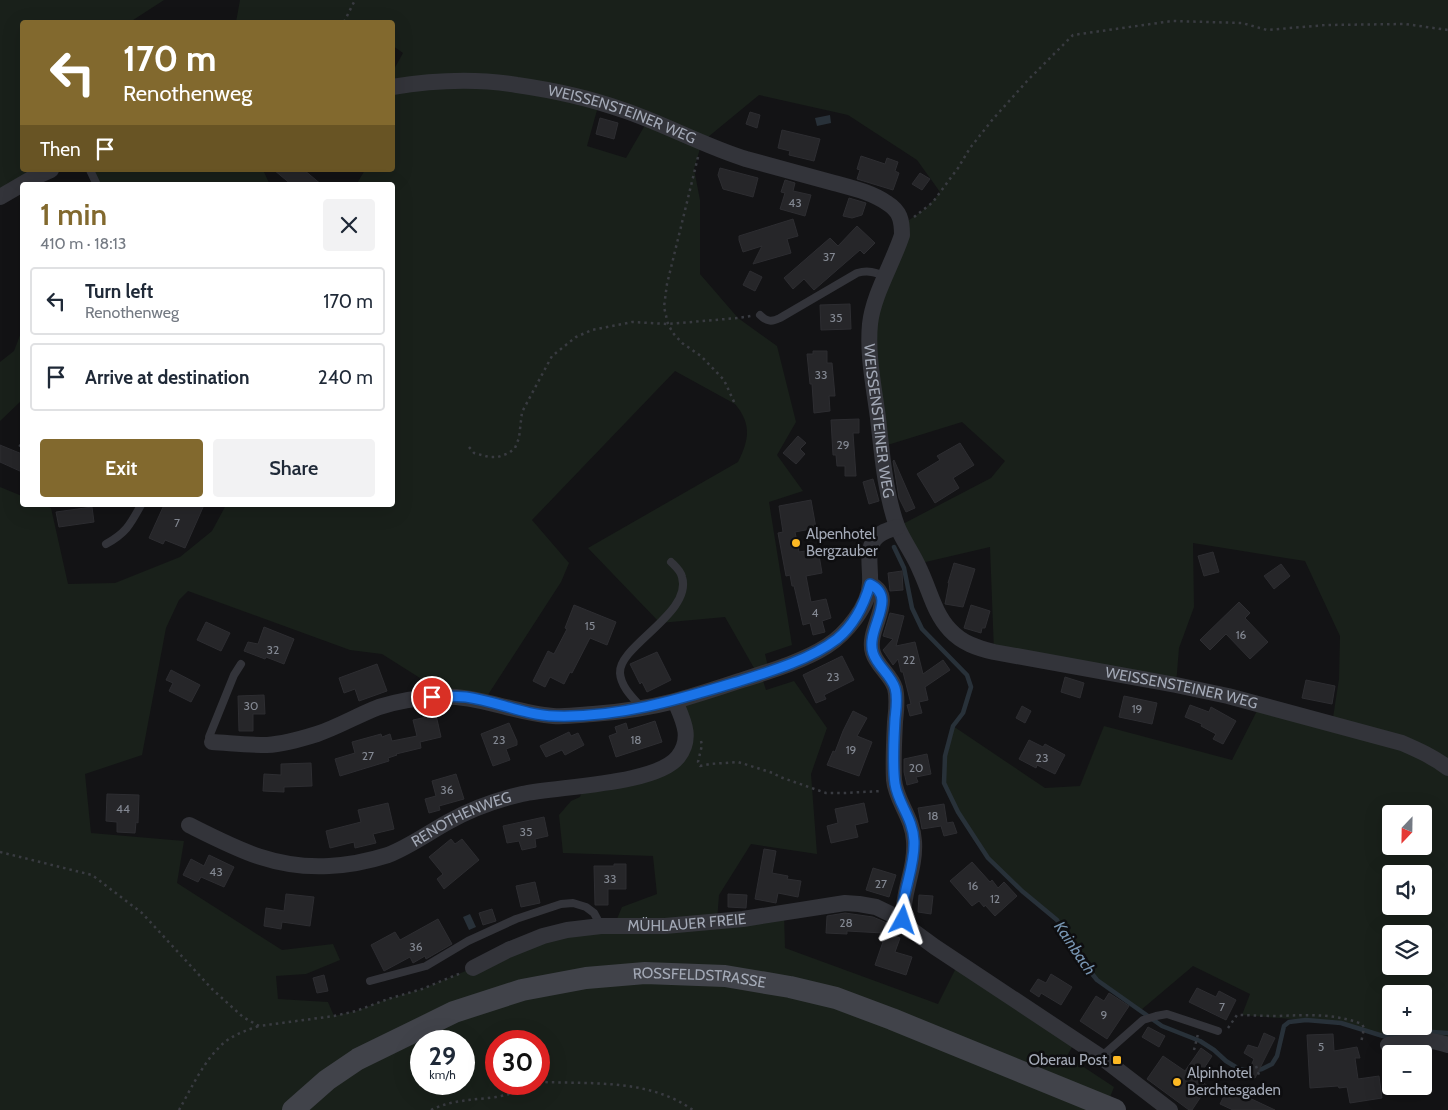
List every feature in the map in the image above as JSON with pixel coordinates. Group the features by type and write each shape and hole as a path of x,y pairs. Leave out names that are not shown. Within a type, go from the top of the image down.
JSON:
{"main road":[{"name":"ROSSFELDSTRASSE","path":"293,1110 327,1080 358,1059 454,1012 522,990 586,978 645,973 725,976 790,987 836,998 1115,1110"}],"street":[{"name":"WEISSENSTEINER WEG","path":"395,87 446,81 483,80 518,85 607,105 744,158 878,197 889,204 900,216 902,235 872,311 870,323 870,358 888,490 898,527 921,570 940,618 950,630 961,640 994,652 1228,696 1402,743 1420,750 1448,768"},
{"path":"26,182 47,172"},
{"path":"0,197 20,185"},
{"path":"212,742 268,745 285,742 318,733 379,707 432,697 467,697 531,713 554,716 600,714 675,701 758,675 807,656 839,638 859,613 866,598 870,584 871,548 874,540 880,533 898,527"},
{"path":"870,584 878,588 882,596 882,604 871,644 872,652 895,688 894,781 911,822 914,839 914,853 903,906 903,920"},
{"path":"675,701 686,727"},
{"name":"RENOTHENWEG","path":"190,825 244,852 284,863 328,866 368,861 390,854 450,820 493,801 523,794 621,780 665,767 677,758 684,746 686,727"},
{"name":"MÜHLAUER FREIE","path":"473,968 508,950 543,936 567,930 601,926 664,926 743,919 845,903 876,907 903,920 909,928 935,947 1102,1057 1170,1110"},
{"path":"1394,1045 1423,1040 1438,1041 1448,1045"}],"lane":[{"path":"760,315 768,321 780,318 857,273 873,271 886,277"},
{"path":"106,544 120,537 130,525 140,507"},
{"path":"642,708 630,695 622,681 621,665 625,658 660,623 678,600 683,585 682,576 671,562"},
{"path":"212,742 209,737 234,675 241,664"},
{"path":"370,981 426,966 468,941 516,919 561,904 573,903 586,907 594,912 601,926"},
{"path":"1102,1057 1143,1020 1156,1016 1167,1014 1218,1031"}],"path":[{"path":"345,20 355,0"},
{"path":"902,224 933,202 970,148 993,119 1072,35 1172,21 1242,23 1267,30 1326,25 1405,24 1448,30"},
{"path":"702,142 667,284 664,307 668,324 673,333 682,343 701,356 724,380 735,404"},
{"path":"469,446 474,453 489,457 504,455 515,448 519,438 522,412 526,402 552,356 576,337 592,330 632,322 668,324 760,315"},
{"path":"686,727 690,726 699,732 702,745 698,762 700,766 738,762 826,793 896,789"},
{"path":"0,852 92,875 142,913 212,989 243,1017 259,1026"},
{"path":"179,1110 210,1058 226,1042 241,1032 259,1026 334,1016 356,1011 422,989 473,968"},
{"path":"1218,1031 1228,1029 1237,1015 1278,1016 1303,1014 1333,1016 1362,1024 1364,1028 1361,1043"},
{"path":"1194,1050 1198,1036"},
{"path":"1256,1066 1259,1075"},
{"path":"550,1082 623,1084 655,1091 680,1101 693,1110"},
{"path":"431,1110 461,1100 504,1095"}],"shaded area":[{"path":"0,0 164,0 133,20 20,20 20,172 37,172 0,197"},
{"path":"240,0 1448,0 1448,1045 1398,1036 1383,1036 1341,1023 1242,1015 1250,994 1193,966 1141,1010 1097,980 1073,950 1057,920 1022,891 988,858 958,812 944,783 945,756 953,726 1045,788 1080,786 1104,726 1232,760 1260,705 1332,724 1339,679 1340,636 1305,561 1193,543 1194,607 1179,648 1176,685 994,652 990,547 917,564 897,527 991,478 1005,461 962,422 881,447 870,339 902,224 923,210 940,192 917,160 848,115 759,95 702,142 694,169 700,200 700,274 738,318 777,346 796,422 777,455 803,491 769,502 792,645 765,654 769,671 761,674 766,690 794,681 827,728 811,774 817,854 751,844 719,895 717,921 784,914 785,948 938,1004 959,962 1076,1040 1067,1056 1114,1087 1105,1110 0,1110 0,487 20,495 20,507 51,508 68,584 115,583 180,557 212,531 225,507 395,507 395,182 358,182 364,172 395,172 395,67 403,53 395,47 395,20 236,20","holes":["599,103 648,120 626,158 587,146","675,371 735,404 740,411 744,418 747,432 745,446 738,462 588,548 660,623 725,617 758,675 675,701 684,746 649,773 584,786 580,797 571,801 559,815 563,853 653,856 657,894 622,907 614,926 508,950 473,968 422,989 356,1011 334,1016 328,1002 278,999 276,976 306,974 340,960 333,944 282,950 177,883 184,841 91,833 85,774 142,755 166,628 179,600 188,591 350,650 382,654 420,678 432,697 484,701 561,582 569,563 532,520"]},
{"path":"830,115 831,123 817,126 815,118"},
{"path":"91,172 264,172 269,182 96,182"},
{"path":"20,335 20,402 0,421 0,362 14,351"},
{"path":"470,914 476,927 469,930 463,917"}],"building":[{"path":"750,112 760,115 757,128 746,124"},
{"path":"600,118 618,123 614,139 596,134"},
{"path":"782,130 820,139 814,161 789,155 790,151 778,148"},
{"path":"861,156 885,164 887,158 898,162 895,171 899,173 893,190 857,179 860,170 857,169"},
{"path":"720,168 758,178 753,197 723,189 718,175"},
{"path":"276,172 306,172 318,182 288,182"},
{"path":"920,173 930,179 922,190 912,184"},
{"path":"785,180 795,183 793,191 811,195 805,216 780,209 785,193 781,192"},
{"path":"849,198 866,203 862,215 852,218 843,216"},
{"path":"793,219 798,236 787,239 791,253 753,264 762,246 743,252 739,236"},
{"path":"857,226 875,243 864,254 860,250 814,290 804,279 793,289 784,278 830,238 838,246"},
{"path":"750,271 762,277 755,291 743,285"},
{"path":"850,304 851,329 821,330 820,305"},
{"path":"813,351 827,351 827,363 832,363 835,396 829,396 830,411 814,413 807,354 813,354"},
{"path":"859,419 859,433 853,433 856,476 845,476 845,466 837,466 836,455 833,455 831,420"},
{"path":"798,436 806,443 800,449 805,454 796,464 783,453"},
{"path":"960,443 974,465 953,478 959,488 935,503 917,474 940,460 937,456"},
{"path":"0,445 20,453 20,471 0,462"},
{"path":"894,460 915,508 906,512 899,498"},
{"path":"873,479 879,501 869,504 863,482"},
{"path":"811,500 816,528 795,532 799,552 818,549 822,573 806,576 811,602 826,599 831,618 822,621 825,632 813,635 810,623 803,625 794,586 792,586 790,575 786,576 778,533 783,532 779,506"},
{"path":"92,507 94,522 59,527 56,512"},
{"path":"163,507 203,507 185,548 165,540 163,544 149,538"},
{"path":"1213,552 1219,572 1204,576 1198,556"},
{"path":"954,563 975,569 963,607 945,604 948,583"},
{"path":"1281,564 1290,576 1274,589 1264,576"},
{"path":"902,571 903,590 890,591 888,573"},
{"path":"1239,602 1250,613 1245,618 1268,642 1250,659 1226,634 1210,650 1200,640"},
{"path":"574,605 616,622 607,645 590,638 572,673 570,672 564,684 550,677 545,687 533,681 548,651 554,654 567,629 565,628"},
{"path":"971,605 990,611 985,628 982,628 981,633 964,628"},
{"path":"890,613 904,616 896,646 915,642 923,674 943,660 950,670 925,687 928,700 919,702 922,713 910,716 907,705 911,704 898,659 893,665 883,650 893,639 883,636"},
{"path":"206,622 230,633 221,651 197,640"},
{"path":"264,627 294,639 284,664 244,651 248,642 258,644"},
{"path":"657,652 671,680 647,692 642,682 640,684 630,664"},
{"path":"842,656 854,680 824,695 826,699 816,703 803,675"},
{"path":"377,664 387,691 359,701 355,689 344,693 339,678"},
{"path":"171,670 200,685 191,702 169,691 173,683 166,680"},
{"path":"1065,677 1084,683 1080,698 1061,692"},
{"path":"1306,680 1335,686 1332,704 1302,698"},
{"path":"264,695 265,714 253,714 253,731 239,731 238,696"},
{"path":"1124,696 1157,703 1152,724 1119,717"},
{"path":"1190,705 1209,712 1211,707 1236,721 1223,744 1213,739 1216,734 1201,726 1202,724 1185,717"},
{"path":"1022,706 1031,711 1025,723 1016,718"},
{"path":"853,711 867,718 857,736 872,742 859,776 827,765 833,751 835,752"},
{"path":"436,715 441,737 420,742 421,748 396,754 388,758 389,761 340,776 335,759 355,753 352,742 381,734 382,737 390,734 392,741 417,736 413,720"},
{"path":"655,721 662,742 616,757 609,736 617,733 615,727 626,723 628,730"},
{"path":"509,723 517,745 506,749 510,760 493,766 481,734"},
{"path":"569,732 571,736 578,733 584,745 565,755 562,750 546,757 540,746"},
{"path":"1029,740 1043,747 1045,744 1065,755 1055,774 1037,765 1036,768 1019,759"},
{"path":"927,754 931,774 916,777 918,782 907,785 904,759"},
{"path":"311,763 312,786 284,787 284,792 263,791 264,774 281,775 281,764"},
{"path":"456,774 464,799 439,806 440,810 429,813 425,799 436,796 432,781"},
{"path":"107,794 139,795 138,823 136,822 135,833 117,832 117,822 106,821"},
{"path":"388,803 394,829 373,834 376,843 355,848 354,842 330,848 326,831 361,822 358,810"},
{"path":"864,803 868,822 855,825 858,837 831,843 827,826 838,823 835,809"},
{"path":"944,804 947,823 953,822 957,833 944,836 941,826 922,829 918,808"},
{"path":"544,817 548,836 535,839 536,847 522,850 519,841 507,843 503,826"},
{"path":"451,839 455,844 462,839 479,860 444,889 437,879 443,874 429,857"},
{"path":"764,849 776,851 772,873 788,876 787,879 801,881 798,897 778,893 776,903 755,899"},
{"path":"209,855 234,867 224,887 201,877 198,882 183,875 191,859 204,866"},
{"path":"972,862 990,882 992,880 998,888 1004,882 1017,896 995,916 979,901 972,906 950,881"},
{"path":"614,864 626,864 626,889 608,889 608,905 595,905 594,866 614,866"},
{"path":"873,868 896,875 889,897 866,890"},
{"path":"535,882 540,903 521,907 516,886"},
{"path":"286,894 314,897 310,926 282,922 281,929 264,926 266,908 284,911"},
{"path":"728,894 747,895 746,908 728,907"},
{"path":"919,895 933,896 931,914 918,912"},
{"path":"492,909 496,921 483,925 479,913"},
{"path":"845,913 873,917 887,923 883,933 847,931 847,934 826,933 827,916"},
{"path":"438,919 452,944 426,959 425,956 413,963 410,957 384,971 371,945 395,932 400,940"},
{"path":"886,933 900,938 895,952 912,957 906,975 875,965"},
{"path":"1051,974 1072,987 1061,1005 1041,993 1039,997 1030,991 1038,979 1046,983"},
{"path":"324,975 328,991 317,993 313,978"},
{"path":"1197,988 1216,997 1219,991 1236,1000 1226,1020 1189,1002"},
{"path":"1109,993 1129,1006 1107,1039 1080,1021 1096,996 1104,1001"},
{"path":"1148,1027 1165,1036 1159,1047 1142,1037"},
{"path":"1264,1033 1275,1038 1255,1078 1247,1074 1254,1059 1244,1053 1248,1045 1258,1048"},
{"path":"1333,1034 1334,1051 1357,1047 1360,1058 1355,1058 1358,1079 1379,1076 1382,1098 1350,1103 1347,1087 1310,1088 1307,1035"},
{"path":"1201,1048 1212,1056 1197,1079 1208,1086 1192,1110 1189,1110 1147,1079 1163,1056 1185,1071"},
{"path":"1228,1088 1275,1110 1233,1110 1220,1104"}],"waterway":[{"name":"Kainbach","path":"894,547 904,568 912,608 922,629 967,675 971,687 963,713 953,726 945,756 944,783 958,812 988,858 1022,891 1057,920 1073,950 1097,980 1162,1026 1200,1041 1239,1069 1253,1071 1272,1064 1277,1056 1284,1026 1289,1022 1306,1020 1341,1023 1383,1036 1398,1036 1417,1031 1448,1033"}],"place":[{"name":"Alpenhotel Bergzauber","path":"796,543"},
{"name":"Oberau Post","path":"1117,1060"},
{"name":"Alpinhotel Berchtesgaden","path":"1177,1082"}],"route":[{"path":"432,697 467,697 531,713 554,716 608,713 675,701 758,675 826,647 839,638 859,613 870,584 878,588 882,596 882,604 871,644 872,652 895,688 894,781 911,822 914,839 911,874 903,906 903,920"}]}
